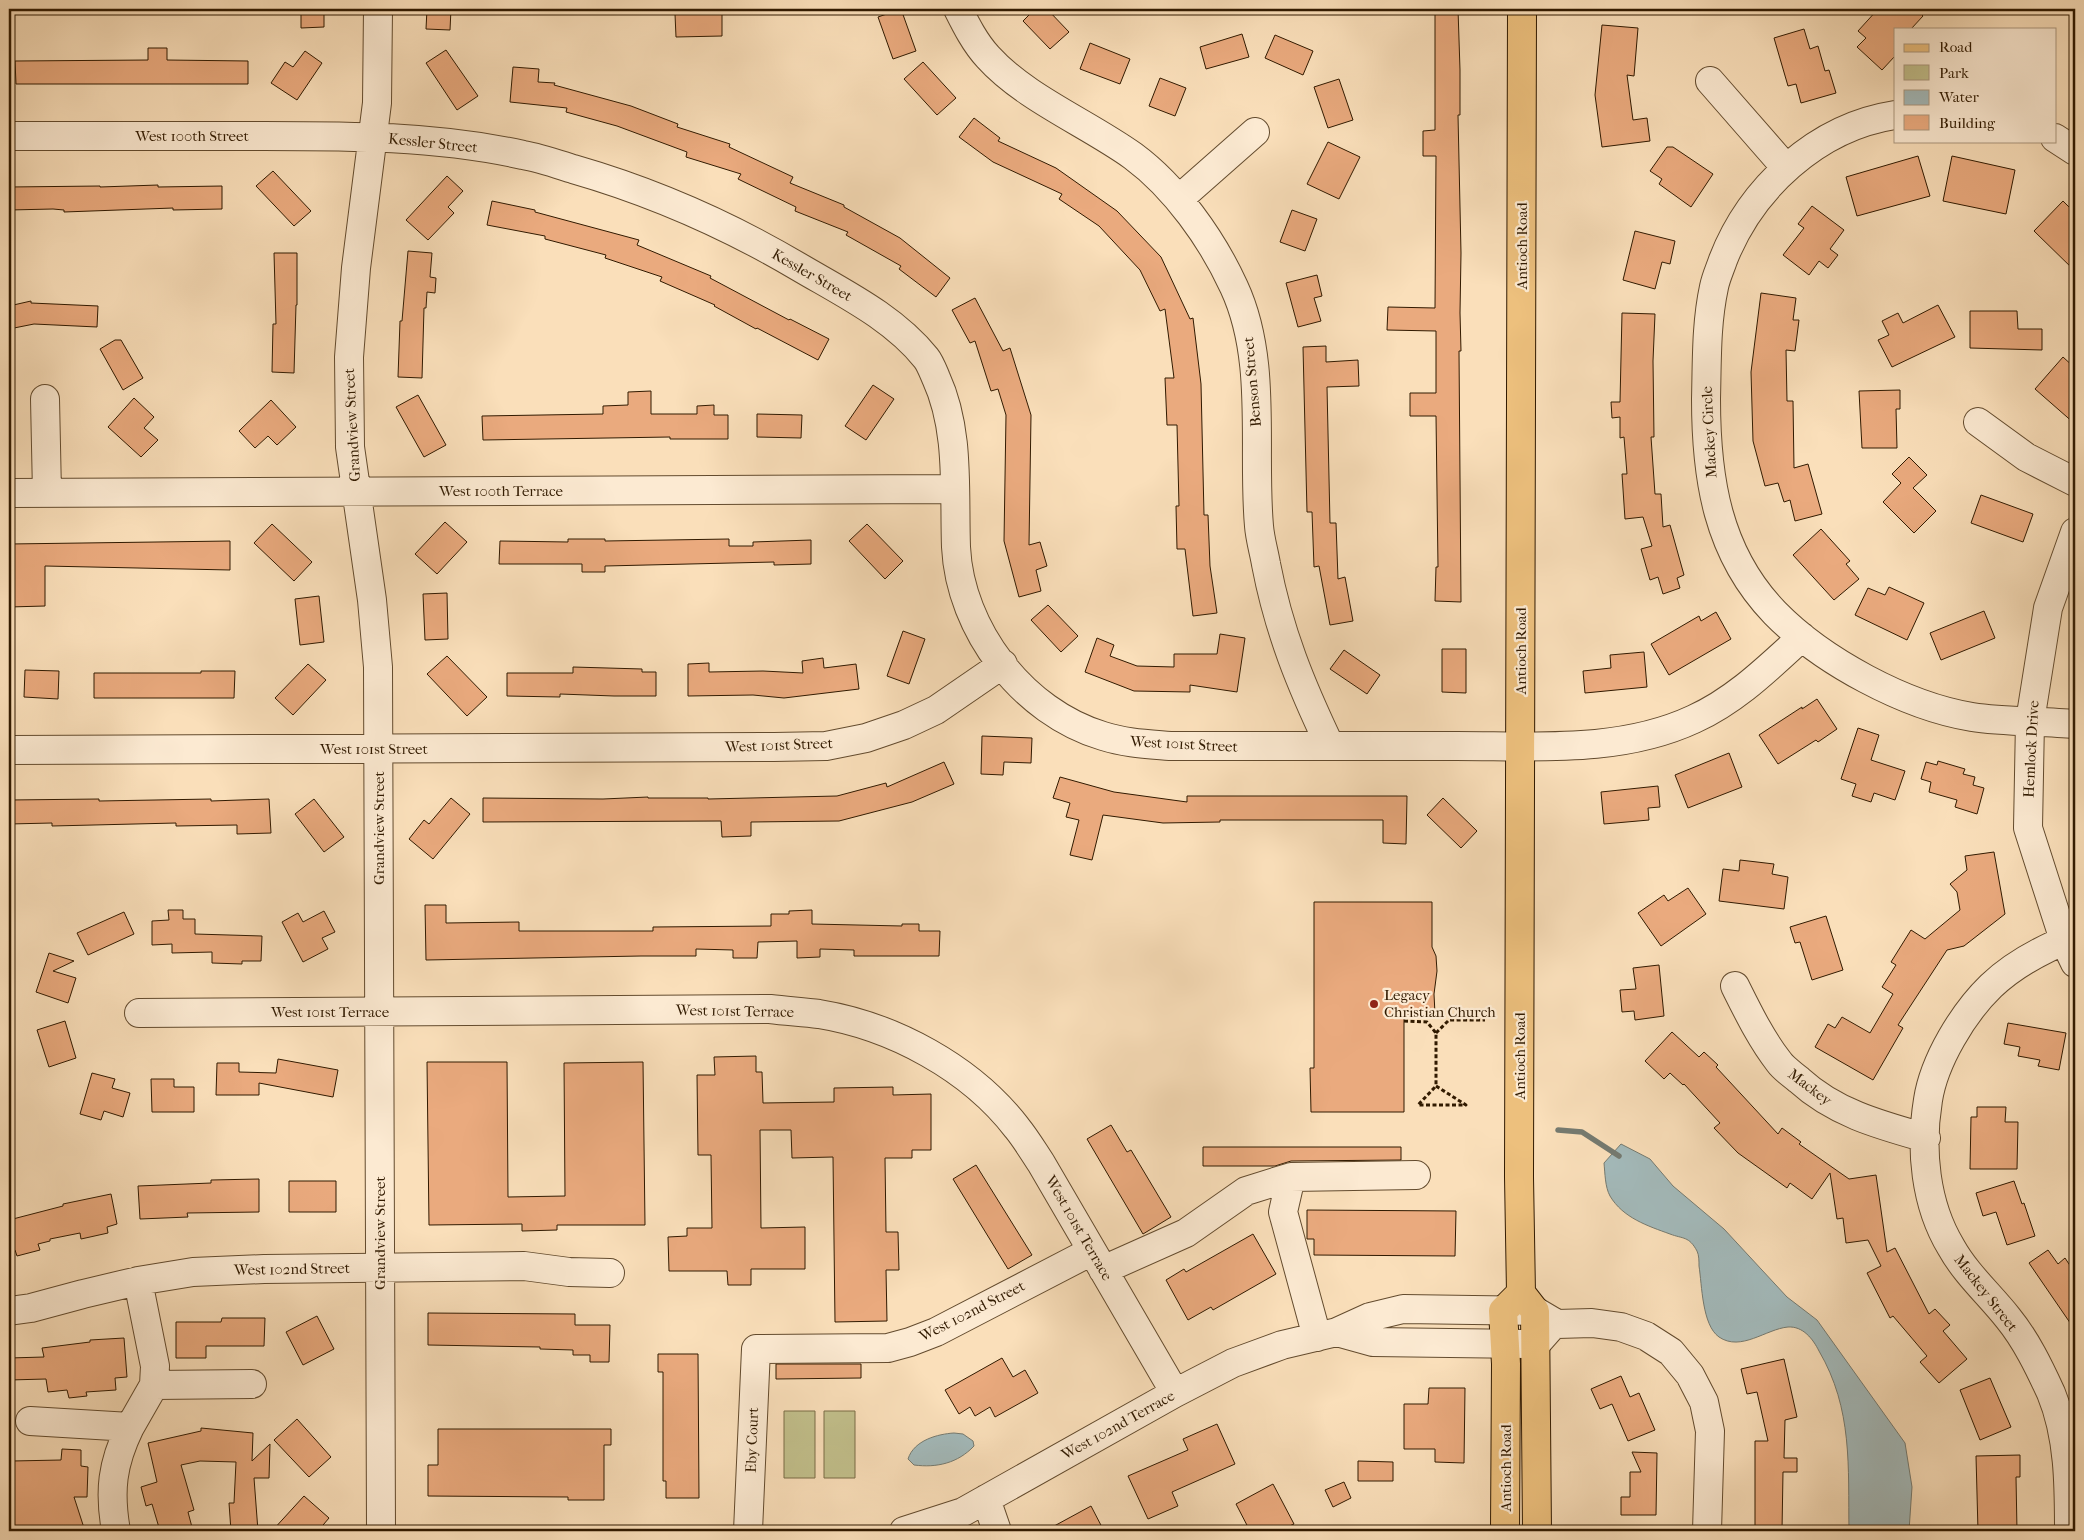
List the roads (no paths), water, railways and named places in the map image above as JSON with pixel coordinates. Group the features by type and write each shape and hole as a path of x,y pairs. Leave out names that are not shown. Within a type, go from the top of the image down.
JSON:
{"main road":[{"name":"Antioch Road","path":"1522,9 1519,1177 1529,1310 1536,1344 1537,1531"},
{"name":"Antioch Road","path":"1505,1531 1504,1344 1529,1310"}],"street":[{"name":"Grandview Street","path":"378,9 377,103 356,268 349,357 350,447 372,600 378,667 381,1531"},
{"name":"Benson Street","path":"958,9 968,29 987,56 1012,80 1132,155 1158,177 1179,199 1203,233 1234,287 1248,332 1254,377 1259,528 1271,589 1288,651 1330,746"},
{"path":"1710,81 1786,168"},
{"name":"Mackey Circle","path":"1894,115 1866,122 1839,133 1807,151 1786,168 1753,206 1732,238 1714,284 1707,333 1707,451 1710,483 1723,528 1741,567 1760,596 1775,613 1817,649 1847,668 1884,688 1924,704 1972,717 2075,724"},
{"path":"1179,199 1255,132"},
{"name":"West 100th Street","path":"9,136 374,136"},
{"name":"Kessler Street","path":"374,136 448,142 524,155 621,183 703,216 784,258 858,302 897,328 928,360 944,394 951,424 956,551 960,579 970,610 980,632 1003,664"},
{"path":"2056,139 2075,152"},
{"path":"45,399 47,493"},
{"path":"1978,422 2026,457 2075,482"},
{"name":"West 100th Terrace","path":"9,493 955,489"},
{"name":"Hemlock Drive","path":"2072,946 2028,828 2030,721 2048,608 2075,532"},
{"name":"West 101st Street","path":"9,750 774,748 826,746 866,738 904,725 936,710 1003,664 1019,684 1047,707 1071,722 1100,735 1129,742 1170,746 1521,746 1615,742 1657,733 1685,723 1721,705 1757,678 1802,637"},
{"name":"Mackey Street","path":"2069,1531 2069,1494 2064,1436 2052,1395 2031,1352 2008,1318 1971,1277 1942,1232 1935,1214 1925,1163 1928,1099 1941,1059 1964,1017 1993,984 2019,963 2072,946"},
{"name":"Mackey","path":"1735,986 1763,1040 1780,1064 1810,1090 1842,1110 1866,1121 1926,1138"},
{"name":"West 101st Terrace","path":"139,1013 770,1009 820,1015 864,1025 902,1040 944,1062 983,1091 1017,1127 1041,1162 1175,1393"},
{"name":"West 102nd Street","path":"756,1349 888,1348 936,1332 1097,1260 1186,1233 1246,1191 1291,1177 1416,1175"},
{"path":"1291,1177 1283,1212 1327,1335"},
{"name":"West 102nd Street","path":"9,1311 31,1308 138,1281 193,1272 264,1269 524,1266 569,1272 610,1273"},
{"path":"116,1531 111,1503 114,1472 119,1449 154,1385 155,1366 138,1281"},
{"name":"West 102nd Terrace","path":"904,1531 962,1512 1175,1393 1233,1363 1282,1344 1327,1335 1370,1317 1403,1309 1529,1310 1621,1327 1646,1336 1671,1352 1690,1374 1704,1402 1710,1432 1708,1531"},
{"name":"West 102nd Terrace","path":"1327,1335 1373,1342 1536,1344"},
{"name":"Eby Court","path":"748,1531 756,1349"},
{"path":"154,1385 252,1384"},
{"path":"30,1420 130,1427"},
{"path":"1506,1499 1536,1498"},
{"path":"986,1499 997,1531"}],"water":[{"path":"1621,1144 1650,1159 1673,1186 1724,1229 1787,1297 1817,1320 1905,1443 1912,1487 1909,1531 1849,1531 1848,1461 1843,1417 1830,1373 1817,1346 1807,1334 1793,1327 1736,1342 1727,1341 1713,1331 1706,1314 1702,1294 1699,1256 1694,1246 1685,1239 1653,1228 1629,1216 1615,1204 1608,1192 1604,1163"},
{"path":"954,1433 963,1434 973,1441 974,1446 961,1457 947,1463 931,1466 914,1465 908,1459 915,1447 927,1439"}],"waterway":[{"path":"1558,1130 1582,1132 1619,1156"}],"place":[{"name":"Legacy Christian Church","path":"1374,1004"}]}
